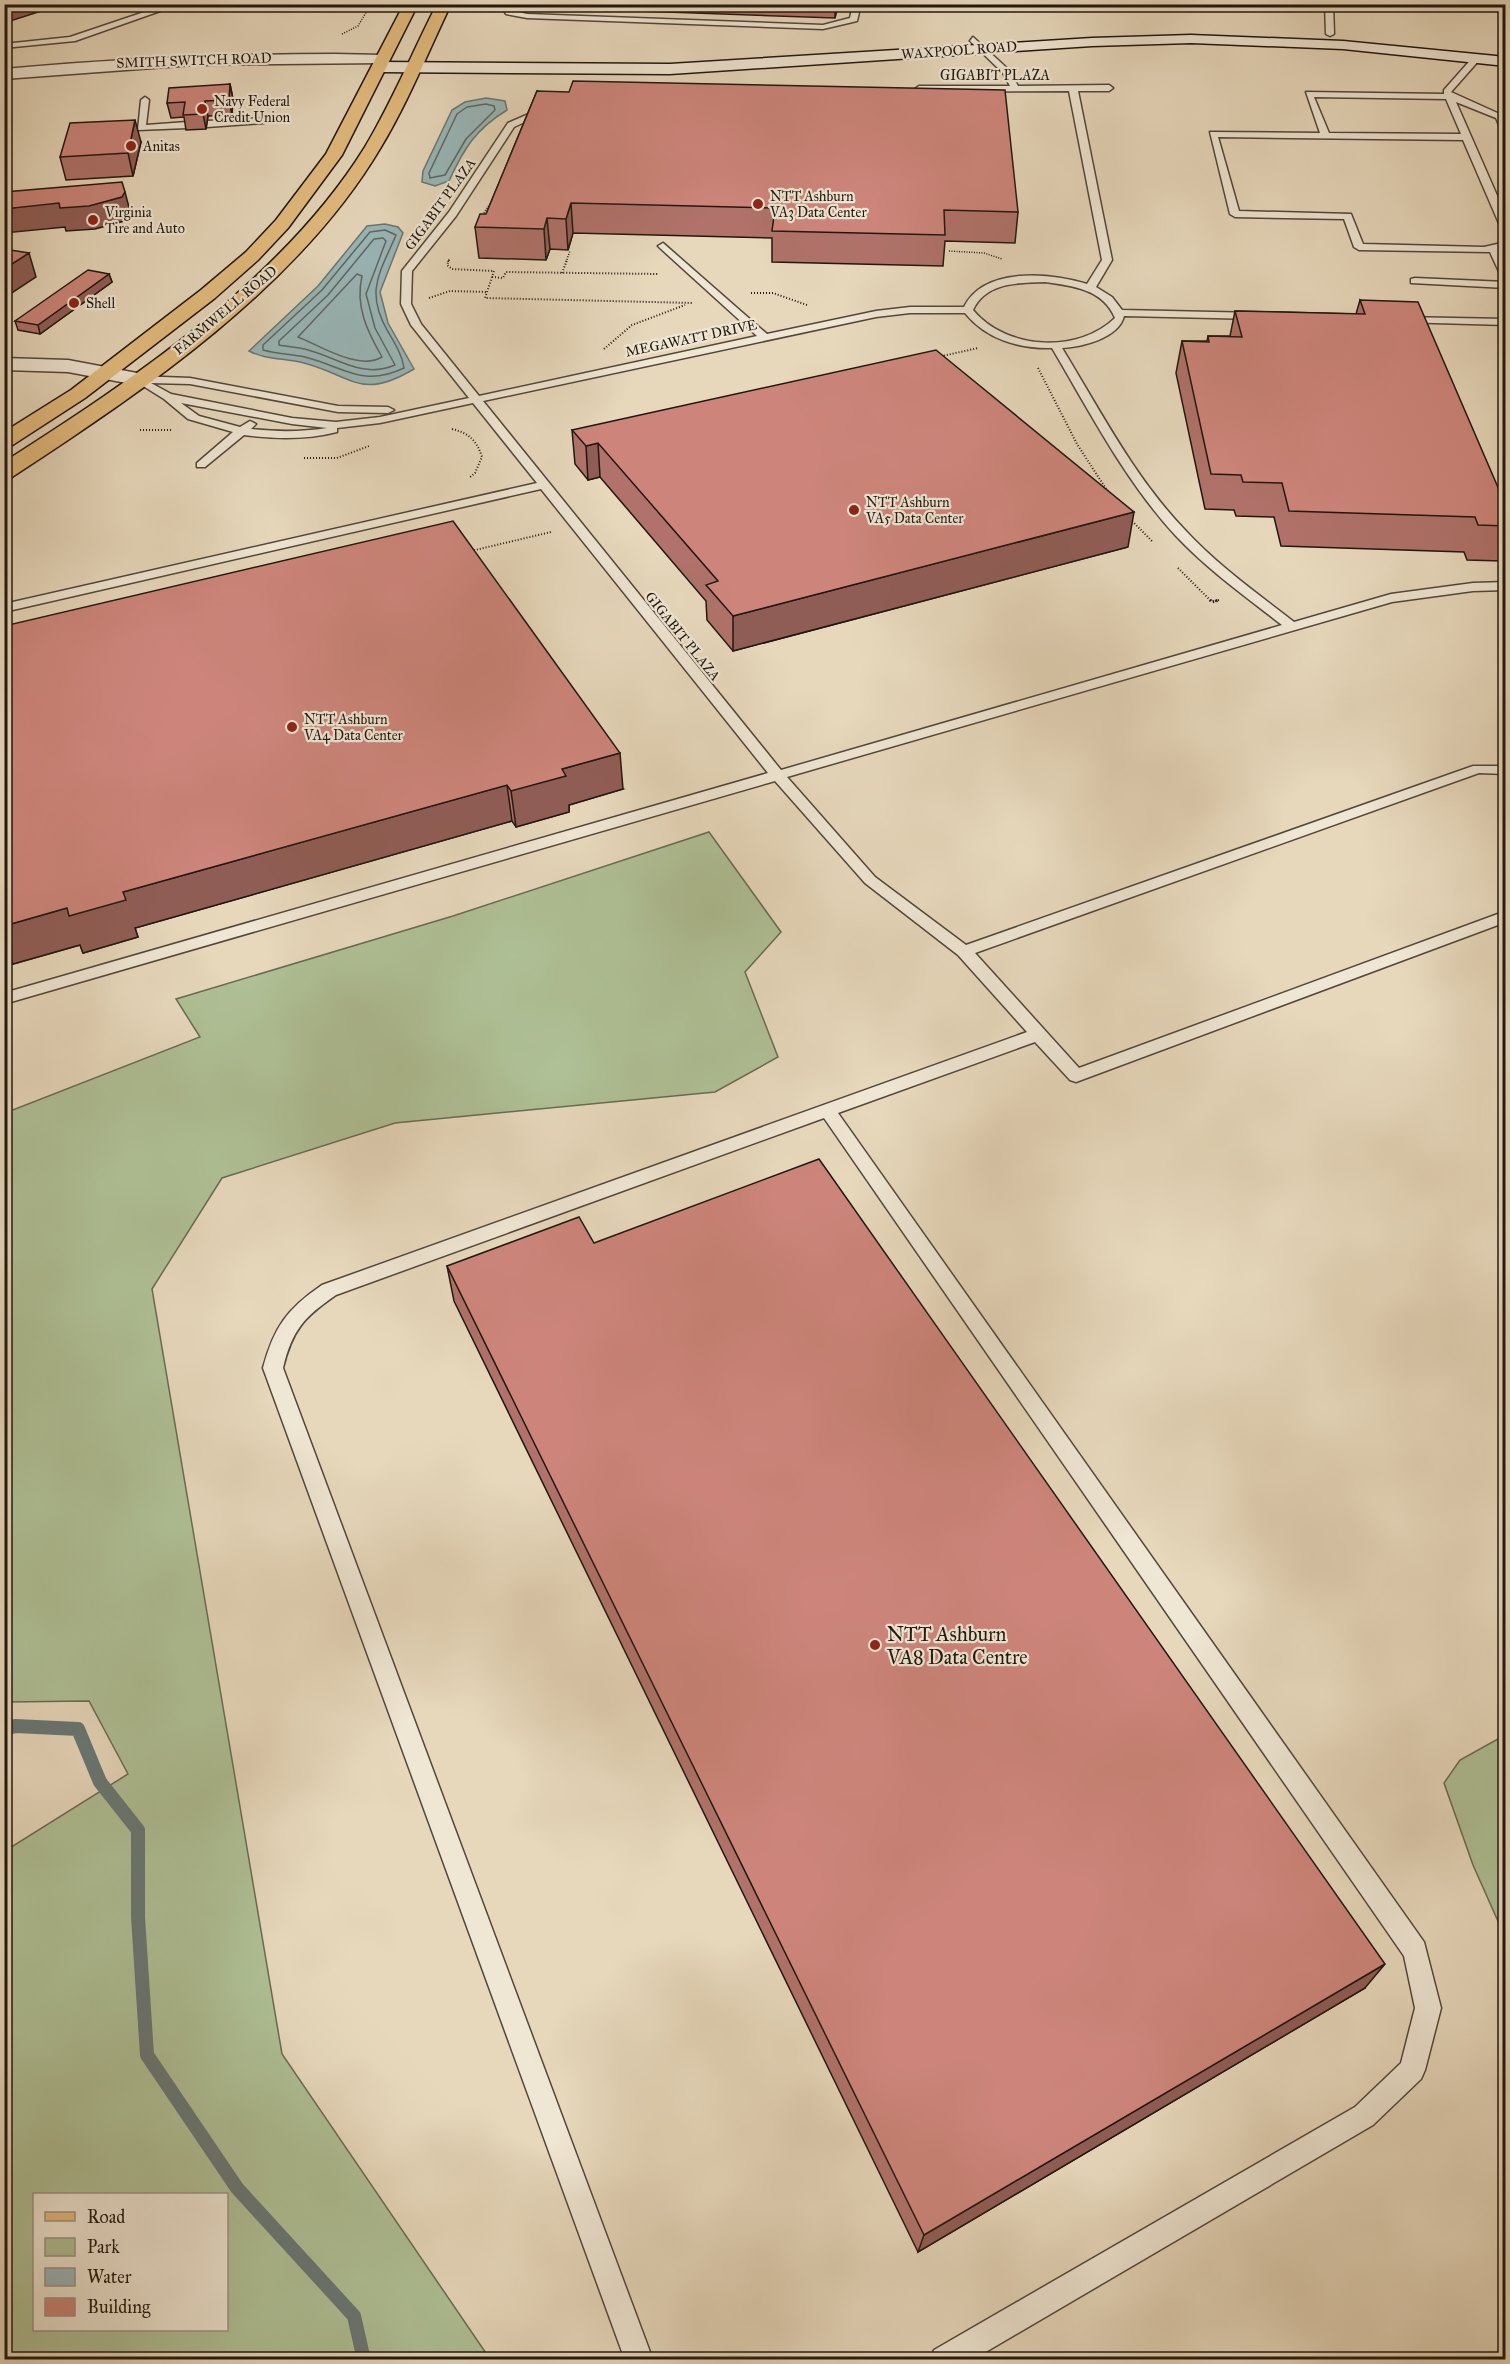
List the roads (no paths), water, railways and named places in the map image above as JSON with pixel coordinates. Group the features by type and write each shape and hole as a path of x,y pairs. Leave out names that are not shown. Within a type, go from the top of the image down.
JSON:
{"main road":[{"path":"381,63 411,4"},
{"path":"415,64 444,4"},
{"name":"WAXPOOL ROAD","path":"381,63 670,69 1166,29 1330,34 1506,52"},
{"name":"WAXPOOL ROAD","path":"978,44 1241,40 1343,45 1506,62"},
{"name":"SMITH SWITCH ROAD","path":"4,74 177,60 288,56 381,63"},
{"name":"SMITH SWITCH ROAD","path":"4,79 381,63"},
{"name":"FARMWELL ROAD","path":"4,442 78,394 208,294 252,256 282,224 334,154 381,63"},
{"name":"FARMWELL ROAD","path":"4,472 97,412 242,299 318,224 373,147 415,64"},
{"path":"4,364 68,366 137,379"}],"lane":[{"path":"4,46 51,44 72,39 177,4"},
{"path":"504,4 509,12 542,17 823,27 854,19 857,4"},
{"path":"542,17 547,4"},
{"path":"1329,4 1330,34"},
{"path":"1483,4 1506,8"},
{"path":"978,44 1006,72 1016,88"},
{"path":"1477,58 1447,92 1506,228"},
{"path":"1073,88 1107,260 1090,288"},
{"name":"GIGABIT PLAZA","path":"911,89 1109,88"},
{"path":"1326,136 1309,94 1450,97 1500,116 1506,132"},
{"path":"145,100 141,128 187,125"},
{"name":"GIGABIT PLAZA","path":"561,105 511,125 453,214 407,271 406,304 416,325 778,776 870,880 963,951 1076,1076 1506,916"},
{"path":"207,124 264,120"},
{"path":"1467,137 1213,134 1235,214 1348,216 1359,247 1484,250 1506,245"},
{"path":"663,246 765,338"},
{"path":"1493,248 1506,276"},
{"path":"1045,279 1090,288 1107,297 1117,307 1120,318 1114,328 1100,337 1080,342 1055,345 1006,338 986,330 973,320 968,310 971,299 982,290 1010,282 1045,279"},
{"path":"1415,281 1506,285"},
{"name":"MEGAWATT DRIVE","path":"423,410 887,313 910,310 968,310"},
{"path":"1119,312 1271,316"},
{"path":"1388,320 1506,322"},
{"path":"1055,345 1107,434 1168,519 1220,568 1292,627"},
{"path":"137,379 168,397 193,418 244,430 307,436 423,410"},
{"path":"137,379 189,381 338,409 423,410"},
{"path":"168,397 262,415 336,424 380,420"},
{"path":"201,465 282,398"},
{"path":"4,608 543,485"},
{"path":"4,999 1391,598 1473,587 1506,586"},
{"path":"963,951 1478,769 1506,770"},
{"path":"639,2360 273,1368 280,1337 301,1309 328,1290 1039,1034"},
{"path":"827,1110 1414,1951 1428,2008 1412,2070 1364,2116 944,2360"}],"water":[{"path":"486,98 505,101 507,110 487,124 472,140 449,181 435,186 422,182 423,171 452,110 465,102"},
{"path":"385,224 398,227 403,233 380,292 388,323 414,369 396,378 368,385 304,363 262,356 249,351 318,286 367,226"}],"waterway":[{"path":"4,1730 15,1726 78,1729 100,1782 138,1830 138,1917 147,2055 237,2188 354,2316 364,2360"}],"place":[{"name":"Navy Federal Credit Union","path":"202,109"},
{"name":"Anitas","path":"131,146"},
{"name":"NTT Ashburn VA3 Data Center","path":"758,204"},
{"name":"Virginia Tire and Auto","path":"93,220"},
{"name":"Shell","path":"74,303"},
{"name":"NTT Ashburn VA5 Data Center","path":"854,510"},
{"name":"NTT Ashburn VA4 Data Center","path":"292,727"},
{"name":"NTT Ashburn VA8 Data Centre","path":"875,1645"}]}
